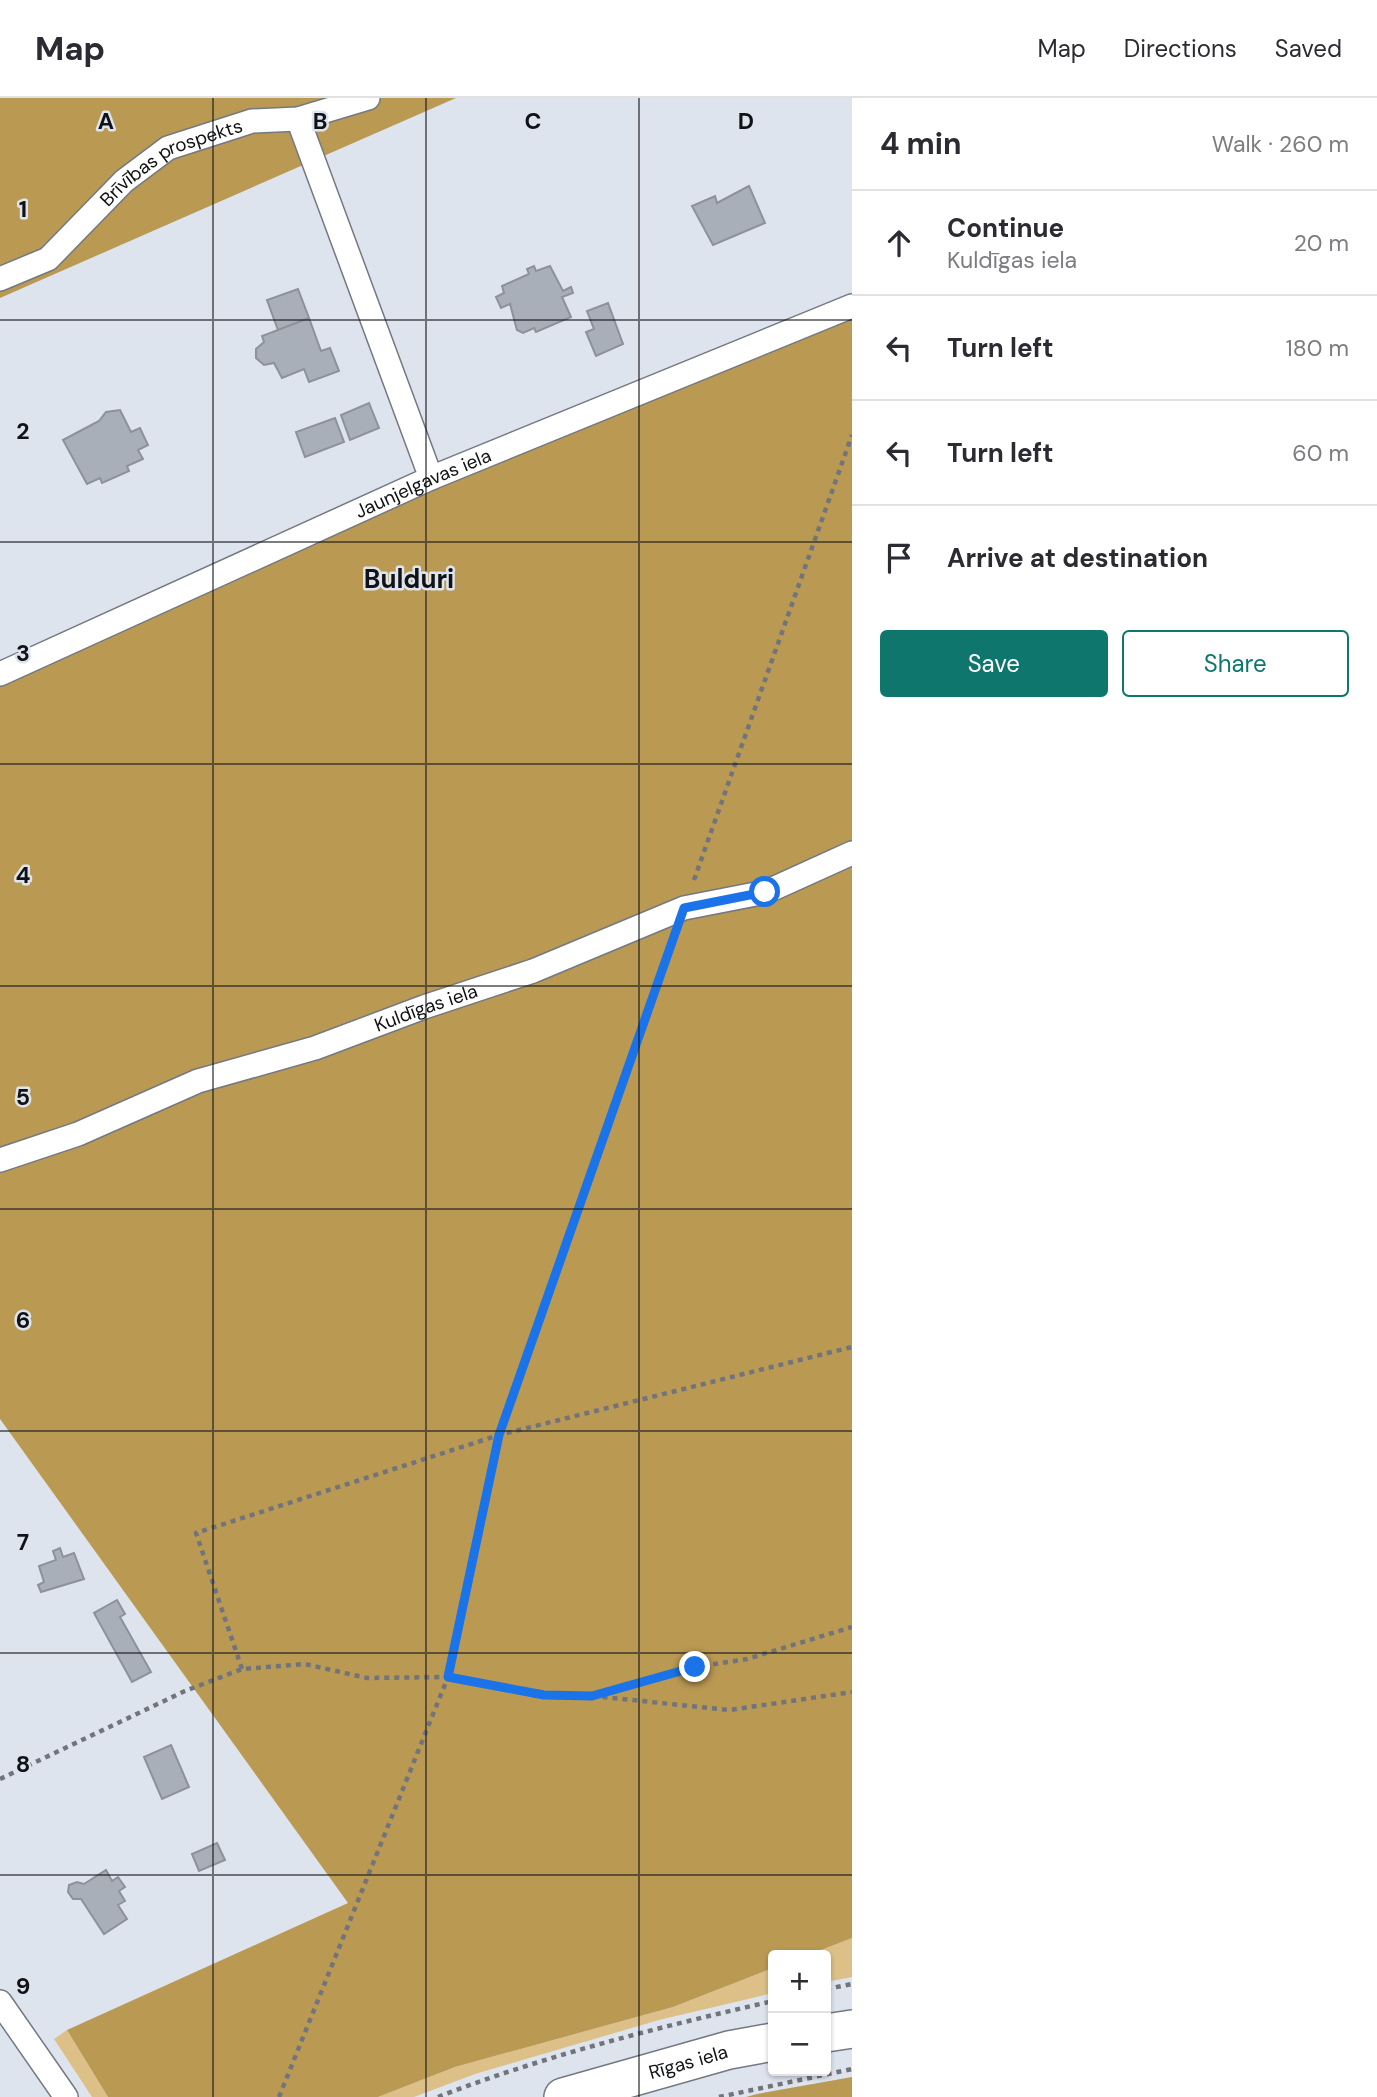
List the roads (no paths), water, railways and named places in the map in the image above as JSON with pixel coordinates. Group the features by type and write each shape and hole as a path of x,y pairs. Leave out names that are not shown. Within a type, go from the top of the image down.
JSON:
{"main road":[{"path":"831,2032 852,2029"},
{"name":"Rīgas iela","path":"563,2097 729,2050 768,2043"}],"street":[{"name":"Brīvības prospekts","path":"0,279 48,260 124,181 169,148 251,121 298,119 368,98"},
{"path":"298,119 431,478"},
{"name":"Jaunjelgavas iela","path":"0,674 431,478 852,306"},
{"name":"Kuldīgas iela","path":"0,1160 78,1134 198,1081 315,1048 424,1007 533,971 684,908 765,892 852,853"},
{"path":"0,2002 66,2097"}],"district":[{"name":"Bulduri","path":"409,579"}]}
